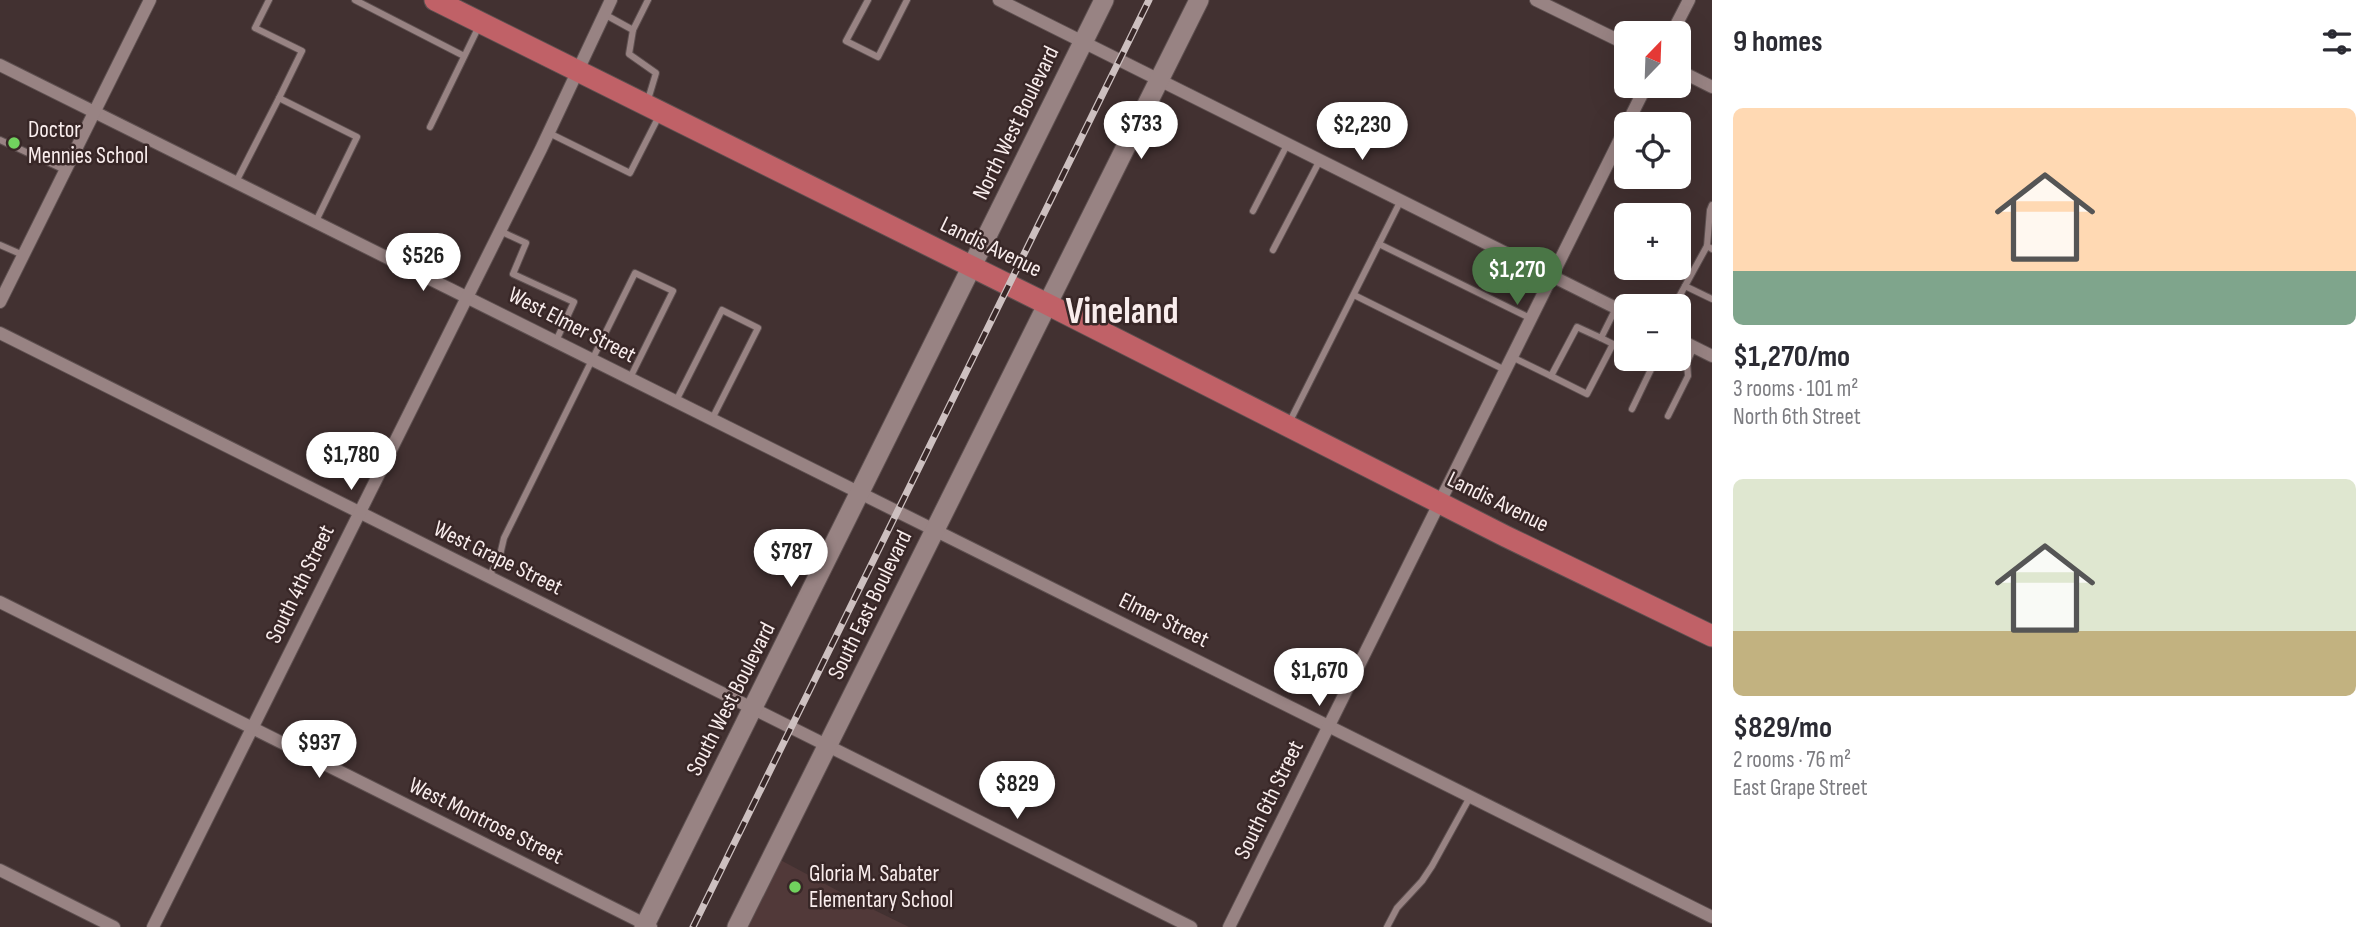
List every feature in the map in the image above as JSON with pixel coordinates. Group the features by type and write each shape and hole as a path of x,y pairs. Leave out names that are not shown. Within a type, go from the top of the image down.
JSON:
{"main road":[{"name":"Landis Avenue","path":"435,0 1047,304 1438,503 1712,636"},
{"name":"North West Boulevard","path":"972,267 1104,0"},
{"name":"South East Boulevard","path":"737,927 1199,0"},
{"name":"South West Boulevard","path":"647,926 972,267"}],"street":[{"path":"0,302 150,0"},
{"name":"South 4th Street","path":"153,927 549,133 611,0"},
{"path":"999,0 1614,307"},
{"path":"1536,0 1614,38"},
{"path":"1678,21 1689,0"},
{"name":"West Elmer Street","path":"0,65 861,493"},
{"path":"1691,76 1712,87"},
{"name":"South 6th Street","path":"1229,927 1614,149"},
{"name":"West Grape Street","path":"0,333 1191,927"},
{"path":"1691,346 1712,356"},
{"name":"Elmer Street","path":"861,493 1712,917"},
{"name":"West Montrose Street","path":"0,602 647,926"},
{"path":"0,870 114,927"}],"lane":[{"path":"236,182 302,51 255,28 269,0"},
{"path":"355,0 464,56"},
{"path":"549,133 630,173 653,109 656,73 629,54 633,30 648,0"},
{"path":"867,0 846,41 878,57 907,0"},
{"path":"604,14 633,30"},
{"path":"430,127 480,23"},
{"path":"279,98 357,137 316,222"},
{"path":"0,140 65,170"},
{"path":"1253,211 1288,143"},
{"path":"1273,250 1320,160"},
{"path":"1287,426 1401,200"},
{"path":"1681,294 1710,247 1712,205"},
{"path":"500,230 526,243 513,274 574,302 556,341"},
{"path":"1380,244 1530,318"},
{"path":"0,245 23,255"},
{"path":"489,577 500,555 504,538 635,273 673,291 630,378"},
{"path":"1685,286 1712,299"},
{"path":"1354,295 1505,370"},
{"path":"676,401 722,310 734,315 758,328 712,419"},
{"path":"1601,338 1614,320"},
{"path":"1511,356 1551,376 1587,394 1613,344 1577,327 1551,376"},
{"path":"1668,416 1688,376 1686,362 1694,347"},
{"path":"1632,409 1650,371"},
{"path":"1387,927 1397,908 1432,866 1471,796"}],"shaded area":[{"name":"Gloria M. Sabater Elementary School","path":"773,856 868,907 909,927 737,927"}],"railway":[{"path":"693,927 1149,0"}],"place":[{"name":"Doctor Mennies School","path":"14,143"},
{"name":"Gloria M. Sabater Elementary School","path":"795,887"}],"district":[{"name":"Vineland","path":"1122,312"}]}
